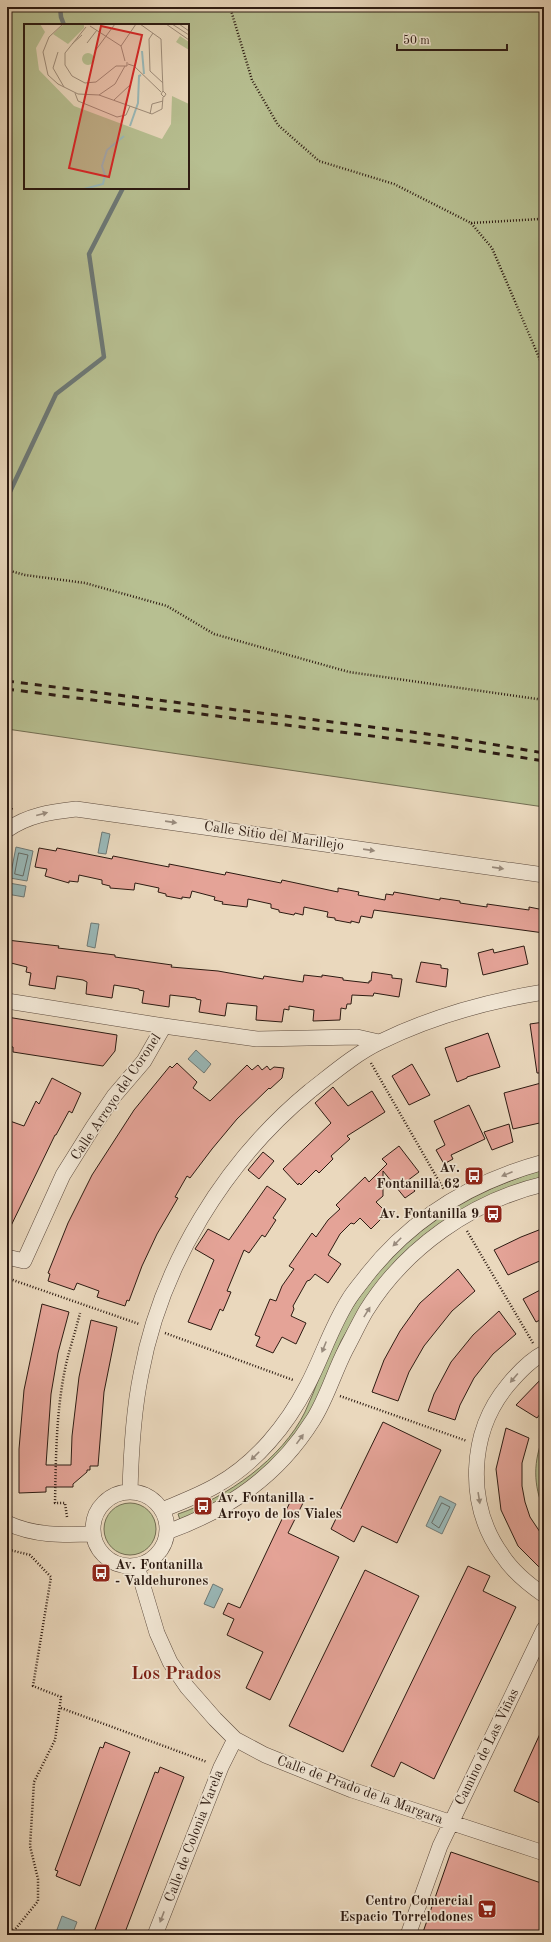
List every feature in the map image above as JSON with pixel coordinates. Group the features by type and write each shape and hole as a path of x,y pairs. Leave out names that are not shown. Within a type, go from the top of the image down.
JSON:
{"street":[{"name":"Calle Sitio del Marillejo","path":"7,830 17,823 44,813 76,809 544,875"},
{"path":"130,1492 134,1418 143,1365 152,1329 170,1278 194,1230 222,1185 256,1144 293,1105 335,1071 379,1042 453,1013 511,997 544,992"},
{"name":"Calle Arroyo del Coronel","path":"7,1001 257,1039 357,1037 379,1042"},
{"name":"Calle Arroyo del Coronel","path":"7,1257 24,1261 64,1175 114,1096 144,1061 164,1026"},
{"path":"162,1510 218,1485 246,1465 270,1442 291,1415 308,1386 326,1341 349,1298 378,1261 413,1226 450,1200 478,1186 519,1169 544,1162"},
{"path":"167,1532 198,1521 226,1506 275,1468 295,1445 313,1420 328,1392 345,1351 367,1311 394,1275 426,1243 467,1215 526,1188 544,1184"},
{"path":"544,1353 518,1373 501,1394 493,1407 479,1444 476,1464 479,1502 492,1539 514,1571 544,1595"},
{"path":"130,1492 142,1494 154,1500 162,1510 166,1520 167,1532 162,1547 152,1559 137,1566 122,1566 108,1560 98,1548 93,1534 94,1518 102,1504 114,1495 130,1492"},
{"path":"7,1523 23,1530 41,1534 59,1536 93,1534"},
{"name":"Calle de Prado de la Margara","path":"137,1566 157,1633 170,1662 187,1687 235,1739 265,1755 352,1790 544,1854"},
{"name":"Camino de Las Viñas","path":"408,1935 440,1846 544,1629"},
{"name":"Calle de Colonia Varela","path":"155,1935 221,1767 235,1739"}],"path":[{"path":"230,7 252,80 278,124 319,161 394,184 471,223 492,248 544,368"},
{"path":"471,223 540,219 544,217"},
{"path":"7,570 25,576 85,583 167,606 214,634 349,672 544,700"},
{"path":"370,1064 439,1182"},
{"path":"471,1239 530,1338"},
{"path":"7,1278 131,1321"},
{"path":"67,1517 65,1503 55,1503 56,1446 59,1409 67,1361 80,1313"},
{"path":"166,1334 287,1378"},
{"path":"351,1400 464,1440"},
{"path":"7,1547 10,1550 30,1555 51,1577 34,1686 61,1697 61,1708 55,1740 34,1782 30,1846 38,1879 38,1901 12,1934"},
{"path":"61,1708 221,1767"},
{"path":"7,1918 12,1934"}],"green space":[{"path":"7,7 544,7 544,807 7,729"},
{"path":"544,1170 544,1177 489,1195 368,1295 341,1341 310,1417 272,1465 223,1501 180,1520 178,1514 215,1498 233,1487 251,1475 282,1446 295,1429 305,1412 336,1336 351,1310 387,1263 408,1242 431,1223 482,1192"},
{"path":"544,1435 544,1510 540,1501 536,1482 536,1464"},
{"path":"130,1503 144,1507 152,1515 156,1529 152,1543 144,1551 130,1555 116,1551 108,1543 104,1529 108,1515 116,1507"}],"water":[{"path":"102,832 110,834 106,854 98,853"},
{"path":"16,847 33,851 27,881 10,878"},
{"path":"9,883 26,886 24,897 7,894"},
{"path":"91,923 99,924 95,948 87,946"},
{"path":"196,1050 211,1064 204,1073 188,1059"},
{"path":"440,1496 456,1504 442,1534 426,1526"},
{"path":"213,1584 223,1589 214,1608 204,1604"},
{"path":"62,1916 77,1922 72,1935 55,1935"}],"building":[{"path":"39,848 56,851 57,848 112,859 113,856 169,867 169,864 225,875 226,872 281,883 282,880 338,892 338,888 359,892 358,895 385,900 386,894 393,895 394,892 440,900 440,898 460,901 460,903 487,907 487,904 529,910 529,907 544,910 544,933 374,910 372,918 361,916 359,923 351,921 351,923 327,917 328,912 304,907 303,915 295,913 294,915 279,912 279,910 271,908 271,904 248,899 247,907 222,904 223,902 214,900 215,897 192,891 190,898 182,897 182,899 166,896 166,894 158,892 159,888 135,883 134,890 110,888 110,886 102,884 102,880 79,875 78,882 69,881 69,883 45,876 47,869 35,867"},
{"path":"7,940 59,946 58,948 115,955 115,957 172,965 171,967 218,971 263,979 264,976 303,982 304,975 322,977 322,975 343,978 343,980 369,983 369,981 371,981 372,972 392,975 392,978 402,979 399,997 374,993 373,996 352,995 351,1004 347,1004 346,1009 341,1008 340,1020 313,1021 314,1010 289,1006 289,1010 284,1009 282,1022 256,1020 257,1006 227,1003 225,1016 199,1012 201,1000 196,998 170,995 169,1007 142,1003 144,991 114,985 112,998 86,994 87,982 83,980 57,976 55,989 29,985 31,973 26,972 27,967 7,962"},
{"path":"524,946 528,964 483,975 478,953 493,949 494,953"},
{"path":"421,962 441,965 441,968 448,969 446,987 416,982"},
{"path":"7,1017 117,1035 115,1051 103,1066 13,1052 13,1047 7,1046"},
{"path":"544,1022 544,1073 537,1073 530,1024"},
{"path":"488,1033 500,1067 467,1077 457,1082 445,1048"},
{"path":"177,1063 197,1082 193,1088 210,1101 247,1065 252,1070 258,1065 262,1070 267,1066 270,1070 274,1067 284,1068 282,1078 270,1089 269,1088 237,1119 190,1178 187,1176 175,1197 178,1198 157,1234 142,1266 129,1301 127,1300 125,1306 97,1297 99,1291 77,1283 74,1290 48,1281 50,1274 48,1273 68,1223 92,1175 134,1110 170,1066 172,1068"},
{"path":"412,1064 430,1095 409,1105 392,1076"},
{"path":"52,1078 81,1093 72,1113 69,1111 55,1135 7,1234 7,1120 24,1126 36,1101 39,1104"},
{"path":"541,1083 544,1097 544,1122 513,1129 504,1093"},
{"path":"333,1087 348,1106 372,1091 385,1112 347,1136 350,1139 331,1156 333,1159 319,1173 316,1170 301,1185 299,1183 298,1185 283,1169 331,1123 315,1103"},
{"path":"469,1105 485,1139 451,1155 453,1159 444,1164 436,1150 445,1145 434,1121"},
{"path":"509,1124 513,1142 492,1150 484,1132"},
{"path":"399,1146 419,1172 407,1181 415,1191 405,1198 383,1171 383,1196 376,1202 387,1213 371,1229 360,1218 354,1224 351,1223 340,1234 328,1255 341,1264 328,1283 315,1274 310,1280 307,1281 293,1306 294,1309 291,1316 306,1323 296,1344 282,1337 273,1353 256,1346 260,1337 255,1335 270,1299 276,1301 282,1286 294,1269 289,1266 312,1233 316,1237 328,1220 340,1209 336,1205 365,1177 369,1182 387,1164 382,1159"},
{"path":"263,1152 274,1161 259,1179 248,1170"},
{"path":"267,1186 286,1199 273,1218 276,1220 265,1237 262,1235 249,1253 244,1250 227,1291 231,1292 223,1311 220,1309 211,1330 188,1322 214,1260 195,1249 208,1229 229,1240"},
{"path":"544,1228 544,1259 508,1275 494,1250"},
{"path":"458,1269 475,1291 452,1311 424,1346 409,1372 398,1401 372,1392 384,1360 400,1331 420,1303"},
{"path":"544,1288 544,1318 536,1322 523,1299"},
{"path":"42,1304 69,1312 58,1353 51,1394 46,1465 71,1465 72,1436 79,1377 91,1320 117,1327 104,1392 98,1466 90,1466 90,1470 87,1470 87,1472 73,1484 73,1487 46,1487 46,1492 19,1493 19,1449 24,1390"},
{"path":"499,1311 516,1334 493,1354 474,1378 460,1405 455,1420 428,1411 434,1394 451,1362 473,1335"},
{"path":"544,1376 544,1409 537,1418 516,1405"},
{"path":"383,1422 441,1450 397,1543 362,1526 354,1542 331,1529"},
{"path":"506,1428 529,1438 522,1463 522,1486 530,1517 544,1538 544,1572 518,1546 501,1510 496,1469"},
{"path":"292,1498 303,1503 288,1533 339,1557 270,1700 246,1688 263,1652 227,1635 234,1619 223,1614 228,1603 240,1608"},
{"path":"468,1566 490,1576 483,1591 516,1607 434,1779 401,1762 394,1777 371,1766"},
{"path":"365,1570 419,1596 343,1752 289,1726"},
{"path":"544,1725 544,1805 514,1791"},
{"path":"105,1742 130,1752 80,1886 56,1876 58,1871 55,1870 100,1747 103,1748"},
{"path":"160,1767 184,1777 124,1935 93,1935 155,1772 158,1773"},
{"name":"Centro Comercial Espacio Torrelodones","path":"451,1852 544,1884 544,1935 422,1935"}],"waterway":[{"path":"60,7 64,24"},
{"path":"7,498 56,394 104,357 89,254 122,189"}],"railway":[{"path":"7,681 443,736 544,753"},
{"path":"7,689 442,745 544,761"}],"place":[{"name":"Av. Fontanilla 62","path":"474,1176"},
{"name":"Av. Fontanilla 9","path":"493,1214"},
{"name":"Av. Fontanilla - Arroyo de los Viales","path":"203,1506"},
{"name":"Av. Fontanilla - Valdehurones","path":"101,1573"},
{"name":"Centro Comercial Espacio Torrelodones","path":"487,1909"}],"district":[{"name":"Los Prados","path":"176,1674"}]}
